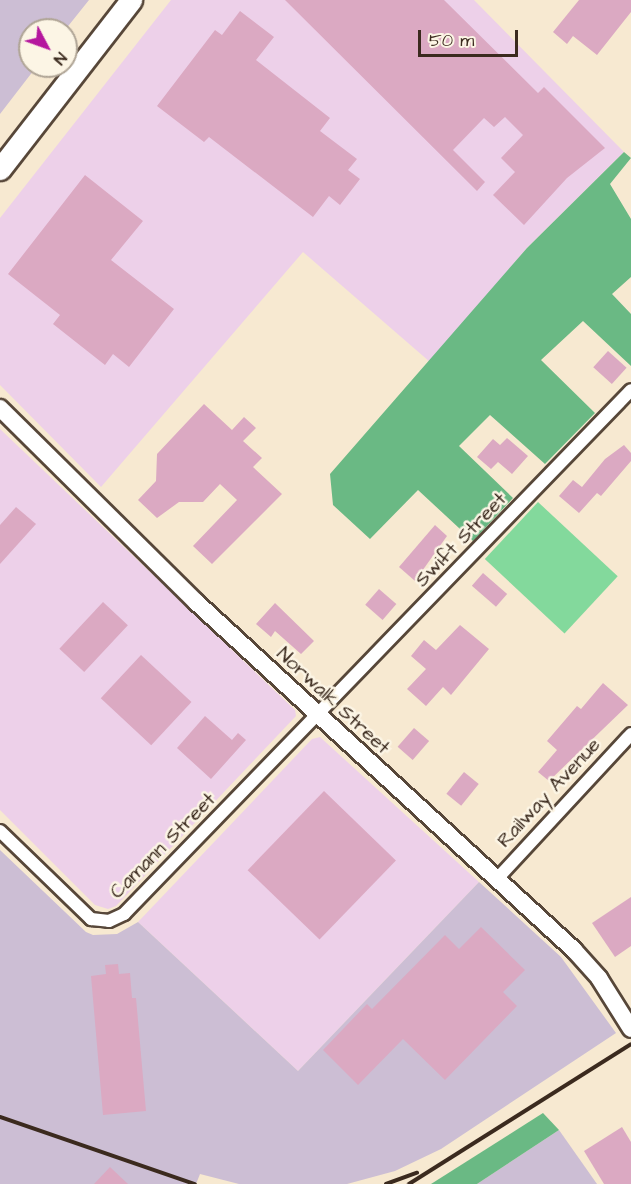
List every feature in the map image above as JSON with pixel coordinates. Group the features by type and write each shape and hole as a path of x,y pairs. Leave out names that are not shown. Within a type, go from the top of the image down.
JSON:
{"highway":[{"path":"0,169 131,0"}],"street":[{"name":"Swift Street","path":"318,716 631,390"},
{"name":"Norwalk Street","path":"0,408 162,569 587,964 631,1029"},
{"name":"Camann Street","path":"0,831 91,919 116,918 318,716"},
{"name":"Railway Avenue","path":"496,880 631,734"}],"shaded area":[{"path":"0,0 89,0 75,18 18,18 18,78 28,78 0,114"},
{"path":"171,0 474,0 624,152 527,248 430,362 303,252 101,487 0,385 0,218"},
{"path":"0,429 295,710 296,716 116,906 108,909 95,905 0,810"},
{"path":"320,737 479,882 298,1071 138,922 312,739"},
{"path":"0,850 86,932 93,935 117,934 138,922 298,1071 479,882 561,957 616,1033 441,1149 395,1171 347,1184 239,1184 200,1174 196,1184 0,1184"},
{"path":"559,1130 597,1184 477,1184"}],"green space":[{"path":"624,152 631,158 610,184 631,219 631,277 612,294 631,314 631,366 583,321 541,360 595,413 545,464 490,415 459,446 513,498 473,541 418,490 370,539 333,505 330,474 527,248"},
{"path":"538,502 618,576 565,633 485,559"},
{"path":"543,1113 559,1130 477,1184 431,1184"}],"building":[{"path":"285,0 444,0 538,93 544,87 605,148 567,178 524,225 493,195 515,172 501,158 523,135 505,117 494,127 484,118 453,150 485,182 477,191"},
{"path":"579,0 631,0 631,12 597,55 573,36 567,44 553,32"},
{"path":"240,11 274,37 256,60 330,118 320,131 357,159 348,170 360,179 340,205 329,196 313,217 209,137 204,142 157,106 215,30 222,35"},
{"path":"85,175 143,221 111,260 174,309 129,367 113,354 105,365 53,324 60,315 8,274"},
{"path":"608,351 627,368 612,384 593,367"},
{"path":"204,404 232,430 244,417 256,428 243,441 262,458 253,467 282,494 212,564 193,546 237,500 220,484 203,502 179,502 157,518 138,500 156,481 157,454"},
{"path":"507,438 528,456 512,474 498,462 491,469 477,457 493,439 500,445"},
{"path":"624,445 631,453 631,461 601,496 597,493 579,513 559,496 573,480 582,487 605,459"},
{"path":"16,507 36,524 0,564 0,525"},
{"path":"435,525 447,536 415,581 399,567"},
{"path":"483,573 507,594 496,607 472,586"},
{"path":"379,589 396,604 383,620 365,605"},
{"path":"103,602 128,625 84,672 59,649"},
{"path":"275,603 314,641 301,654 275,631 271,637 256,624"},
{"path":"460,625 489,649 451,695 443,687 426,706 407,689 426,669 411,656 424,640 436,650"},
{"path":"141,655 191,702 151,745 101,698"},
{"path":"603,683 628,705 549,781 538,772 557,750 547,741 577,706 581,709"},
{"path":"205,716 232,740 238,733 246,740 211,779 177,748"},
{"path":"414,728 429,741 413,760 398,747"},
{"path":"464,772 479,784 461,806 446,794"},
{"path":"324,791 396,860 320,940 248,870"},
{"path":"631,897 631,946 615,957 592,923"},
{"path":"481,927 525,970 503,992 517,1006 445,1080 403,1039 358,1085 323,1050 367,1004 372,1009 445,935 459,949"},
{"path":"118,964 119,974 130,973 132,998 136,998 146,1111 103,1115 91,976 106,974 105,965"},
{"path":"622,1127 631,1142 631,1184 604,1184 584,1151"},
{"path":"110,1167 128,1184 94,1184"}],"railway":[{"path":"409,1184 631,1044"},
{"path":"0,1117 195,1184"},
{"path":"386,1184 417,1173"}]}
